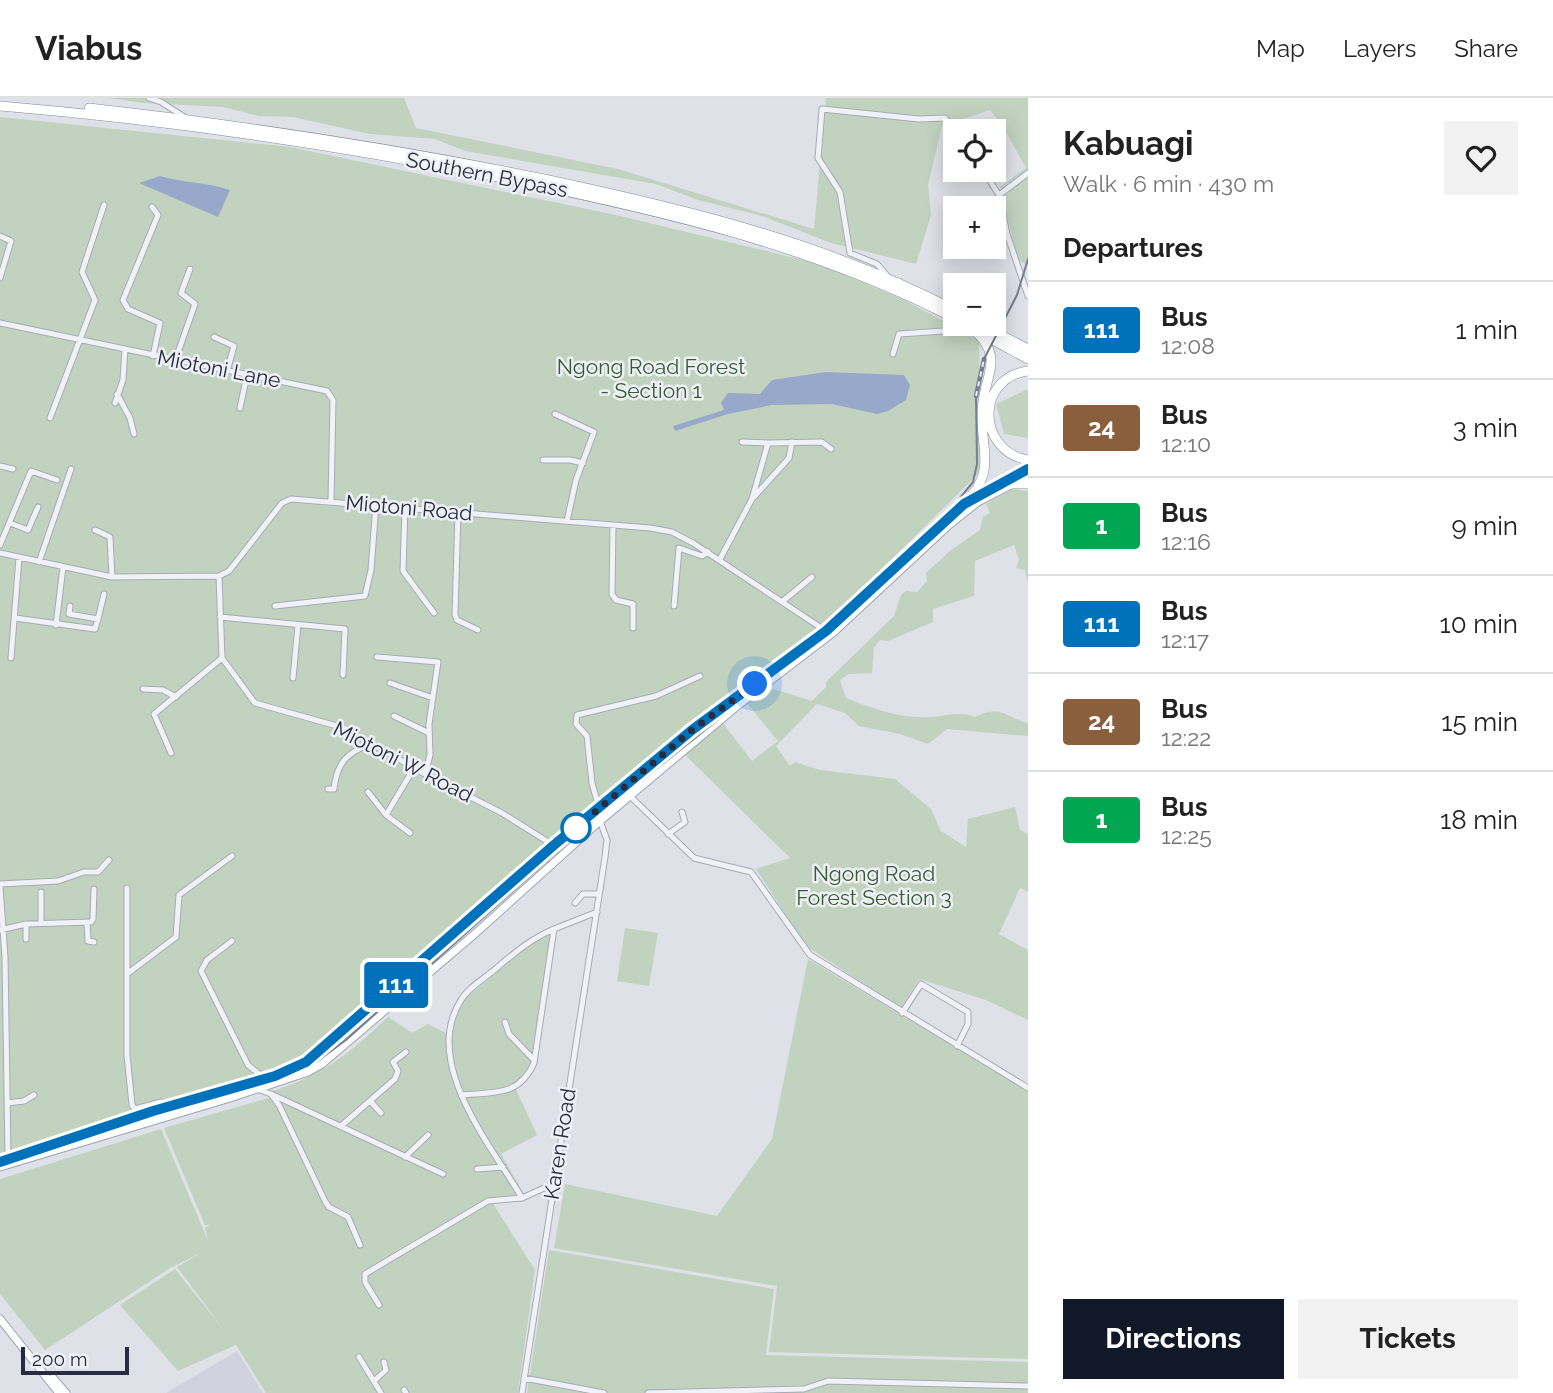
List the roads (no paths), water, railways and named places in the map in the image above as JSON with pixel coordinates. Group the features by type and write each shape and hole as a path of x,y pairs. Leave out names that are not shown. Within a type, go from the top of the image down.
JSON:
{"highway":[{"name":"Southern Bypass","path":"0,100 188,120 405,152 605,192 778,238 890,280 943,305"},
{"name":"Southern Bypass","path":"0,106 174,124 403,158 602,198 726,229 805,253 890,287 943,313"},
{"path":"964,504 977,491 985,473 982,407 992,370 986,342 980,336"},
{"path":"988,336 1028,359"},
{"path":"999,336 1028,349"},
{"path":"1015,342 1028,343"},
{"path":"1028,371 1014,375 1000,385 992,397 988,415 996,441 1011,454 1028,460"},
{"path":"1011,484 1028,484"}],"main road":[{"path":"3,1162 167,1107 265,1079 306,1062 554,845 670,748 826,631 964,504 1028,470"},
{"path":"3,1162 230,1098 308,1072 356,1037 678,755 834,632 968,509 1028,476"},
{"path":"670,748 677,749 678,755"},
{"path":"368,1010 370,1017 378,1017"},
{"path":"347,1028 357,1028 356,1037"},
{"path":"0,1319 66,1393"},
{"path":"36,1360 59,1393"}],"street":[{"path":"149,98 162,102 188,120"},
{"path":"890,280 880,266 850,253 840,192 818,158 822,109 919,119 946,119"},
{"path":"999,195 1028,173"},
{"path":"991,182 999,195 1007,234 1028,296"},
{"path":"50,418 95,298 83,280 82,272 104,205"},
{"path":"152,207 158,215 123,300 128,309 160,323 153,356"},
{"path":"0,236 11,241 0,278"},
{"path":"175,360 195,304 181,293 190,269"},
{"name":"Miotoni Lane","path":"0,323 330,393 331,501"},
{"path":"893,354 899,334 943,331"},
{"path":"214,337 234,346 227,371"},
{"path":"115,403 123,380 125,349"},
{"path":"240,408 247,375"},
{"path":"117,394 130,418 134,434"},
{"path":"555,414 593,429 566,521"},
{"path":"742,442 822,442 831,449"},
{"path":"752,499 789,458 792,442"},
{"path":"720,559 752,499 768,443"},
{"path":"543,460 575,460 583,463"},
{"path":"0,466 13,469"},
{"path":"40,562 71,469"},
{"path":"0,545 31,471 57,480"},
{"name":"Miotoni Road","path":"219,576 235,565 285,501 331,501 613,525 672,532 720,559 826,631"},
{"path":"275,606 365,597 371,570 376,505"},
{"path":"10,523 28,530 38,507"},
{"path":"404,507 403,571 434,613"},
{"path":"458,512 456,618 478,630"},
{"path":"613,525 612,594 616,600 633,604 633,628"},
{"path":"94,530 110,537 112,577"},
{"path":"674,606 679,548 684,547 702,556 708,552"},
{"path":"0,553 112,577 219,576 222,658 153,715 171,753"},
{"path":"11,658 19,558"},
{"path":"56,625 63,567"},
{"path":"783,601 811,577"},
{"path":"15,618 93,631 104,594"},
{"path":"70,606 68,614 98,619"},
{"path":"220,617 345,629 343,675"},
{"path":"292,678 298,625"},
{"path":"377,657 438,662 429,733 430,755 425,774"},
{"name":"Miotoni W Road","path":"222,658 255,703 339,726 502,813 554,845"},
{"path":"599,808 588,740 576,724 577,714 656,696 700,676"},
{"path":"390,683 433,698"},
{"path":"143,689 163,690 176,697"},
{"path":"394,716 429,733"},
{"path":"328,789 334,789 336,772 343,758 371,743"},
{"path":"386,815 414,768"},
{"path":"368,792 386,815 410,834"},
{"path":"630,796 694,858 747,869 806,952 1028,1088"},
{"path":"668,834 685,822 682,812"},
{"name":"Karen Road","path":"522,1393 607,840 600,821"},
{"path":"127,974 176,937 178,895 232,856"},
{"path":"3,1162 7,1103 0,886 68,879 84,872 98,872 109,860"},
{"path":"127,888 127,1055 134,1118"},
{"path":"2,929 26,924 87,922 93,919 94,889"},
{"path":"41,892 41,923"},
{"path":"575,903 581,895 599,894"},
{"path":"522,1198 461,1095 448,1041 450,1024 461,999 523,946 554,929 597,912"},
{"path":"87,922 88,941 94,942"},
{"path":"26,924 26,939"},
{"path":"461,1095 513,1089 530,1070 534,1060 554,929"},
{"path":"232,942 207,960 201,971 250,1069 265,1079"},
{"path":"902,1013 921,984 960,1006 968,1012 969,1021 957,1046"},
{"path":"505,1022 509,1034 534,1060"},
{"path":"341,1126 395,1079 398,1071 393,1062 406,1052"},
{"path":"247,1084 250,1069"},
{"path":"257,1089 443,1174"},
{"path":"271,1094 325,1202 348,1217 360,1245"},
{"path":"7,1103 24,1101 34,1095"},
{"path":"370,1101 381,1113"},
{"path":"132,1107 161,1102 167,1107"},
{"path":"405,1157 428,1135"},
{"path":"477,1169 503,1167"},
{"path":"379,1305 365,1282 365,1274 488,1202 522,1198 553,1184"},
{"path":"359,1357 381,1393"},
{"path":"374,1381 386,1370 384,1362"},
{"path":"524,1378 604,1393"},
{"path":"648,1393 819,1390 828,1381 1028,1386"}],"water":[{"path":"160,176 230,190 218,217 139,183"},
{"path":"826,372 904,375 910,385 906,400 877,414 832,404 772,405 728,414 675,431 673,426 724,410 721,403 728,393 760,394 772,380"}],"tram line":[{"path":"984,359 1017,295 1028,259"},
{"path":"0,1164 309,1067 346,1040 595,818 844,619 915,553 973,482 977,464 976,396"}],"railway":[{"path":"976,396 984,359"}],"park label":[{"name":"Ngong Road Forest - Section 1","path":"651,379"},
{"name":"Ngong Road Forest Section 3","path":"874,886"}]}
